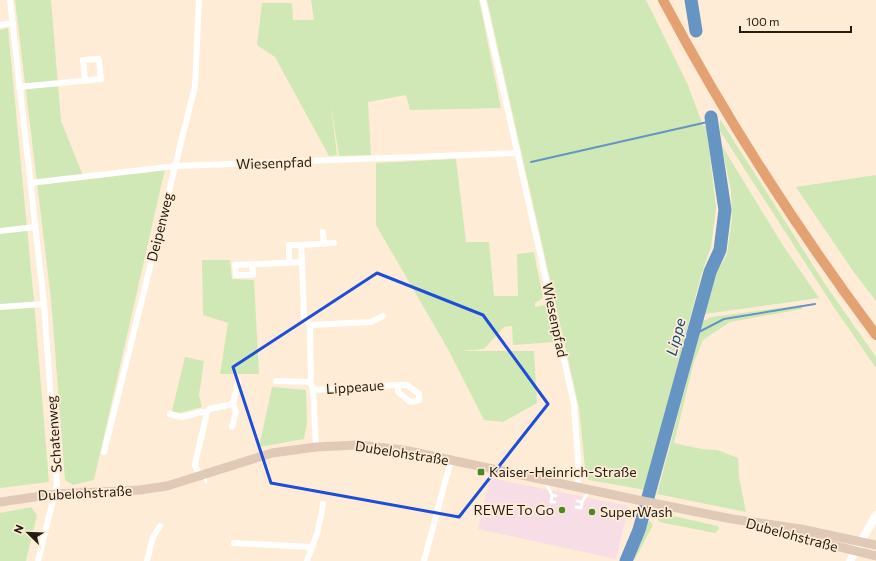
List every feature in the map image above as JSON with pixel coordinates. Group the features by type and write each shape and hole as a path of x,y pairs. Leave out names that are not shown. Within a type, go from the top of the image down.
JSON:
{"highway":[{"path":"663,0 723,107 783,203 876,336"}],"main road":[{"name":"Dubelohstraße","path":"0,502 55,494 140,490 167,486 203,478 272,454 316,447 357,445 404,450 636,500 732,519 801,529 876,545"},
{"name":"Dubelohstraße","path":"732,519 871,557"}],"street":[{"name":"Schatenweg","path":"10,0 44,304 57,484 38,561"},
{"name":"Deipenweg","path":"104,452 195,86 199,0"},
{"name":"Wiesenpfad","path":"483,0 574,404 579,476 577,488"},
{"path":"0,25 13,23"},
{"path":"19,87 85,81"},
{"name":"Wiesenpfad","path":"30,183 176,166 518,154"},
{"path":"0,231 35,227"},
{"path":"323,232 324,244"},
{"path":"289,262 289,245 334,243"},
{"name":"Lippeaue","path":"301,245 304,317 310,325 311,382 313,390 316,447"},
{"path":"252,264 302,262"},
{"path":"0,307 44,304"},
{"path":"310,325 371,322 383,316"},
{"name":"Lippeaue","path":"276,381 311,382"},
{"path":"232,428 236,412 234,404 238,382"},
{"name":"Lippeaue","path":"313,390 398,385"},
{"path":"203,478 195,465 207,413 209,409 234,404"},
{"path":"170,414 182,417 201,412 207,413"},
{"path":"424,561 451,460"},
{"path":"308,561 311,547 318,531 323,504"},
{"path":"850,561 876,515"},
{"path":"146,561 153,537 160,526"},
{"path":"234,543 311,547"},
{"path":"871,557 876,545"}],"lane":[{"path":"545,481 552,495 551,502 555,502"},
{"path":"576,507 581,508 582,502 590,490"},
{"path":"552,495 556,496"},
{"path":"577,500 582,502"}],"highlighted area":[{"path":"377,273 483,315 548,404 459,517 271,483 233,367"}],"shaded area":[{"path":"490,478 629,506 616,559 478,529"}],"green space":[{"path":"15,0 51,0 61,121 84,178 165,169 94,480 73,485 65,480 51,299"},
{"path":"311,0 479,0 501,108 410,110 406,95 368,102 371,155 339,156 331,105 337,155 329,156 275,57 257,45 262,3 292,3 293,20 314,20"},
{"path":"487,0 646,0 688,85 703,126 706,125 716,207 711,247 702,272 645,490 589,480 586,477 579,408"},
{"path":"8,28 34,302 49,482 0,488 0,30"},
{"path":"720,119 825,284 876,357 876,368 833,306 720,131"},
{"path":"722,146 784,247 819,298 704,314 714,278 727,254 732,219 731,191"},
{"path":"456,159 466,242 489,242 494,296 518,296 517,254 534,252 543,298 535,303 535,307 548,304 555,342 513,345 512,326 504,327 484,349 459,351 534,351 537,403 503,422 484,420 449,351 376,225 376,163"},
{"path":"876,175 876,301 853,271 796,187"},
{"path":"202,260 230,260 232,279 254,280 259,374 220,374 228,323 203,315"},
{"path":"802,305 802,309 730,322 703,340 694,362 674,443 701,449 717,450 738,458 739,477 746,512 657,494 703,321 711,317"},
{"path":"185,357 204,361 199,395 202,407 179,413 172,411"},
{"path":"272,387 306,390 307,423 304,439 259,447"},
{"path":"31,507 37,515 26,561 0,561 0,513"},
{"path":"659,513 718,526 719,529 715,533 659,522 657,516"},
{"path":"650,521 653,525 635,559 631,561 646,523"}],"waterway":[{"name":"Lippe","path":"691,0 696,31"},
{"name":"Lippe","path":"626,561 639,530 710,272 720,250 725,210 711,117"},
{"path":"531,162 712,121"},
{"path":"693,335 724,319 815,304"}],"place":[{"name":"Kaiser-Heinrich-Straße","path":"481,472"},
{"name":"REWE To Go","path":"562,510"},
{"name":"SuperWash","path":"592,512"}]}
